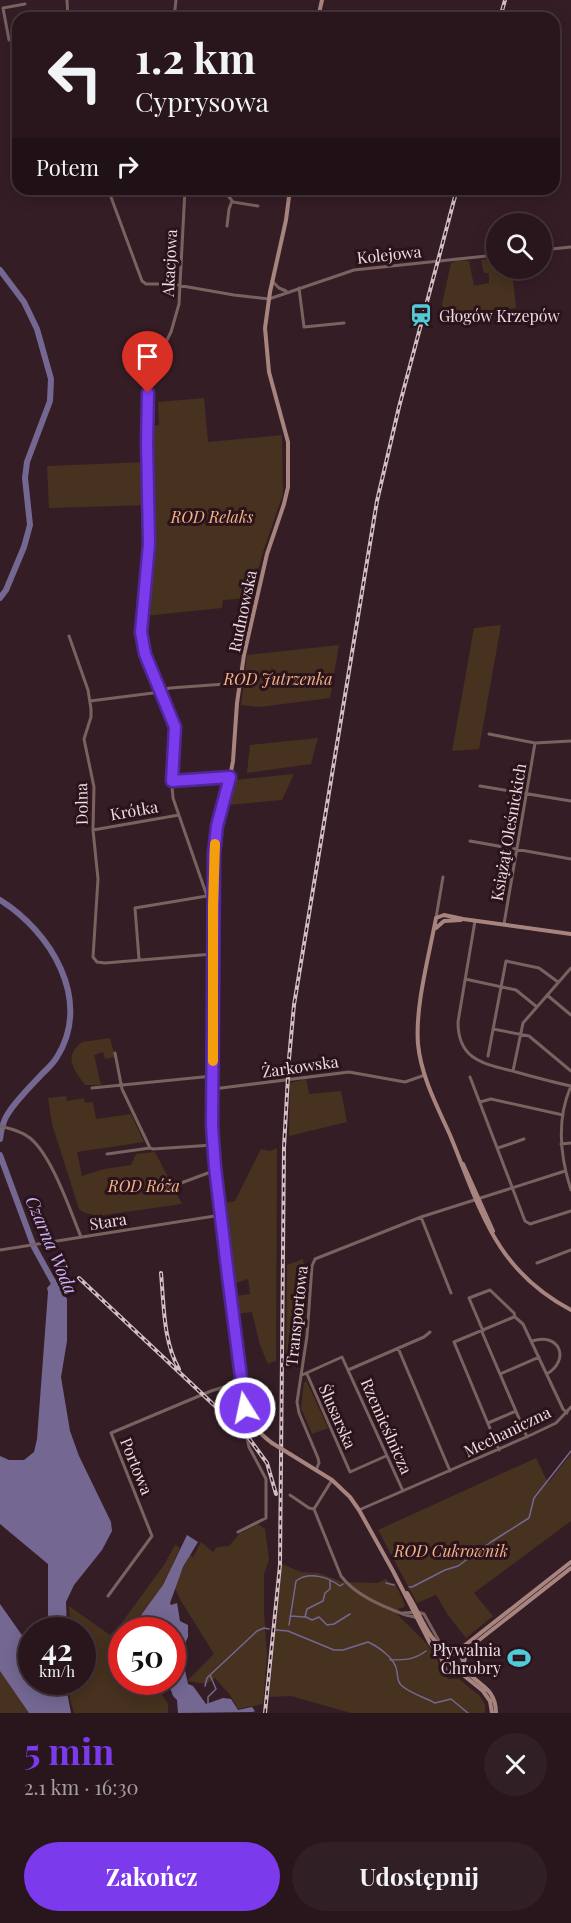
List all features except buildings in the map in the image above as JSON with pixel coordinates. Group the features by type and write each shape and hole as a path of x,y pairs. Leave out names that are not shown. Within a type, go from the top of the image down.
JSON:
{"main road":[{"name":"Rudnowska","path":"289,195 286,220 272,280 266,328 267,361 272,387 286,432 288,487 262,573 239,683 230,777 215,837 213,1146 240,1382 245,1408 251,1421 260,1434 332,1480 350,1497 429,1633 439,1647 453,1653"},
{"path":"571,934 436,918 419,1019 419,1047 425,1076 496,1240 513,1266 529,1283 571,1310"},
{"path":"434,932 447,918"},
{"path":"571,1562 447,1656 443,1662 446,1671 451,1674 461,1670 466,1653 474,1644 571,1568"},
{"name":"Rudnowska","path":"402,1588 443,1662"},
{"path":"453,1653 461,1656 469,1673 492,1694 496,1703 496,1713"},
{"path":"457,1673 483,1691 490,1701 492,1713"}],"street":[{"path":"12,39 9,40 3,8 25,4"},
{"path":"110,195 142,281 149,285 181,285 252,298 269,298"},
{"name":"Akacjowa","path":"185,195 179,304 171,332 152,370 148,406 149,544 141,632 145,654 176,732 173,798 207,896 213,906"},
{"path":"228,195 232,201 258,206"},
{"path":"227,226 232,201"},
{"path":"552,249 571,247"},
{"name":"Kolejowa","path":"269,298 354,270 486,256"},
{"path":"272,280 279,288 287,292"},
{"path":"299,288 304,327 344,323"},
{"name":"Dolna","path":"69,636 90,700 92,717 84,739 94,787 93,830 98,885 93,957 99,963 139,959"},
{"path":"90,700 170,688 239,683"},
{"path":"489,734 536,743 571,741"},
{"name":"Książąt Oleśnickich","path":"504,925 536,743"},
{"path":"172,781 230,777"},
{"path":"480,786 571,801"},
{"name":"Krótka","path":"93,830 179,815"},
{"path":"470,842 571,859"},
{"path":"436,918 443,877"},
{"path":"207,896 135,908 139,959 213,954"},
{"path":"439,900 447,918"},
{"path":"474,921 458,1022 459,1038 468,1054 481,1063 571,1086 563,1115 561,1144 565,1171 571,1190"},
{"path":"488,1056 506,960 539,968 558,982"},
{"path":"513,1071 523,1023 571,968"},
{"path":"465,979 516,990 537,1007"},
{"path":"547,995 571,1016"},
{"path":"493,1029 529,1036 571,1071"},
{"path":"115,1053 122,1086 150,1148"},
{"name":"Żarkowska","path":"213,1089 349,1071 402,1082 425,1076"},
{"path":"92,1089 213,1076"},
{"path":"470,1077 524,1220 528,1224 571,1211"},
{"path":"480,1102 491,1099 563,1115"},
{"path":"0,1126 23,1133 37,1145 58,1182 81,1237"},
{"path":"498,1148 524,1139"},
{"path":"561,1144 571,1143"},
{"path":"107,1154 150,1148 213,1146"},
{"path":"172,1186 216,1170"},
{"name":"Transportowa","path":"316,1470 319,1463 318,1458 297,1408 310,1308 312,1266 315,1259 421,1217 565,1171"},
{"name":"Stara","path":"0,1250 221,1215"},
{"path":"421,1217 451,1293"},
{"path":"537,1263 571,1250"},
{"path":"527,1437 469,1298 490,1290 524,1324 563,1409 567,1413"},
{"path":"499,1449 454,1342 515,1317"},
{"name":"Rzemieślnicza","path":"348,1370 424,1337 430,1332"},
{"path":"532,1341 540,1338 548,1339 559,1348 559,1362 547,1374"},
{"name":"Mechaniczna","path":"398,1348 450,1471"},
{"name":"Rzemieślnicza","path":"307,1374 342,1357 403,1491"},
{"path":"500,1374 539,1357"},
{"name":"Ślusarska","path":"302,1375 307,1374 350,1472 386,1456"},
{"name":"Portowa","path":"108,1596 152,1536 111,1433 240,1382"},
{"path":"228,1385 247,1440 266,1484 266,1518 238,1532"},
{"name":"Mechaniczna","path":"359,1510 556,1423 571,1407"},
{"path":"488,1423 516,1411"},
{"path":"314,1509 332,1480"},
{"path":"290,1495 314,1509"},
{"path":"314,1509 338,1572 348,1585 358,1593 417,1618"},
{"path":"400,1612 406,1610 407,1600"},
{"path":"400,1612 416,1612"}],"green space":[{"path":"486,259 486,273 484,273 481,260"},
{"path":"458,260 469,261 474,286 489,283 489,279 513,279 516,308 467,312 444,311 442,304 451,263"},
{"name":"ROD Relaks","path":"204,398 208,442 282,435 283,494 262,555 251,598 223,600 222,608 144,616 151,550 150,426 159,425 158,402"},
{"path":"146,462 147,505 49,508 47,466"},
{"path":"501,625 479,749 452,751 474,628"},
{"name":"ROD Jutrzenka","path":"339,645 330,698 259,707 241,705 247,655"},
{"path":"318,738 311,764 247,773 250,745"},
{"path":"294,774 282,800 228,805 234,780"},
{"path":"110,1038 115,1057 105,1059 103,1052 94,1055 101,1085 85,1085 72,1064 73,1053 82,1042"},
{"path":"306,1079 309,1094 341,1091 347,1122 289,1136 290,1083"},
{"name":"ROD Róża","path":"66,1096 67,1101 84,1098 85,1103 93,1102 96,1119 131,1114 144,1142 77,1152 82,1176 104,1169 131,1165 136,1154 155,1152 182,1204 97,1216 79,1209 52,1124 48,1098"},
{"path":"277,1148 276,1361 268,1364 260,1345 252,1312 237,1314 235,1296 250,1294 248,1279 233,1284 223,1203 235,1201 261,1149 270,1151"},
{"path":"303,1259 305,1273 299,1362 286,1363 287,1265"},
{"path":"304,1382 307,1382 328,1428 312,1434 301,1408"},
{"name":"ROD Cukrownik","path":"571,1454 571,1521 474,1593 493,1616 466,1638 436,1595 417,1603 378,1530 536,1458 548,1483"},
{"path":"258,1524 265,1529 269,1560 264,1574 267,1655 263,1704 238,1709 230,1695 215,1678 206,1684 187,1681 214,1654 174,1586 190,1555 193,1557 201,1542 213,1552 217,1547 229,1546 239,1534"},
{"path":"175,1545 180,1548 149,1606 138,1617 126,1617 164,1565"},
{"path":"282,1564 301,1572 319,1573 342,1582 377,1583 386,1579 390,1583 395,1583 405,1605 399,1608 397,1614 427,1644 438,1661 442,1674 449,1679 459,1679 480,1696 485,1704 485,1713 351,1713 291,1696 269,1697"},
{"path":"69,1606 85,1617 69,1617"},
{"path":"96,1625 108,1634 108,1695 163,1695 168,1704 168,1713 74,1713 70,1695 96,1695"},
{"path":"0,1671 29,1713 0,1713"}],"shaded area":[{"path":"55,1279 67,1299 67,1341 61,1377 70,1431 79,1456 111,1522 112,1531 102,1550 74,1585 66,1602 67,1617 48,1617 48,1564 0,1524 0,1456 9,1460 24,1460 34,1452 37,1439 47,1288"},
{"path":"187,1535 198,1542 183,1567 170,1603 171,1605 177,1603 179,1617 140,1617 163,1585"},
{"path":"0,1604 18,1630 18,1695 68,1695 71,1713 29,1713 0,1671"},
{"path":"186,1624 188,1625 186,1641"},
{"path":"186,1675 188,1684 193,1686 206,1704 223,1698 231,1699 238,1710 252,1707 255,1711 178,1713 177,1700 173,1696 186,1695"}],"waterway":[{"name":"Czarna Woda","path":"0,270 24,302 37,329 51,379 50,401 27,462 25,478 30,525 24,547 6,590 0,598"},
{"name":"Czarna Woda","path":"0,900 18,913 50,948 61,969 68,990 70,1013 67,1035 57,1057 9,1112 0,1139"},
{"name":"Czarna Woda","path":"0,1155 34,1247 56,1287"},
{"path":"409,1587 458,1566 529,1518 534,1498 571,1451"},
{"path":"289,1625 296,1581 312,1576 330,1580 340,1586 343,1584"},
{"path":"290,1616 305,1617 307,1609 323,1601 325,1593 330,1589 330,1581"},
{"path":"386,1583 394,1585"},
{"path":"306,1617 312,1620 319,1617 327,1625 334,1624 350,1614"},
{"path":"208,1704 208,1697 216,1689 210,1675 257,1631 264,1628 269,1629"},
{"path":"276,1630 288,1631 334,1650 343,1650 368,1642 382,1650 394,1663 399,1682 404,1688 435,1703 451,1699 468,1713"},
{"path":"390,1660 409,1659 426,1651"},
{"path":"205,1686 210,1675"}],"railway":[{"path":"502,12 505,0"},
{"path":"265,1713 280,1565 284,1147 294,1005 377,501 399,407 455,195"},
{"path":"161,1273 167,1335 179,1369"},
{"path":"79,1278 248,1437 267,1463 276,1494"}],"slow traffic":[{"path":"213,1061 215,844"}],"place":[{"name":"Głogów Krzepów","path":"421,315"},
{"name":"Pływalnia Chrobry","path":"519,1658"}],"route":[{"path":"148,393 149,544 141,622 142,644 175,727 172,781 230,777 217,826 214,854 212,1126 239,1373 245,1408"}]}
